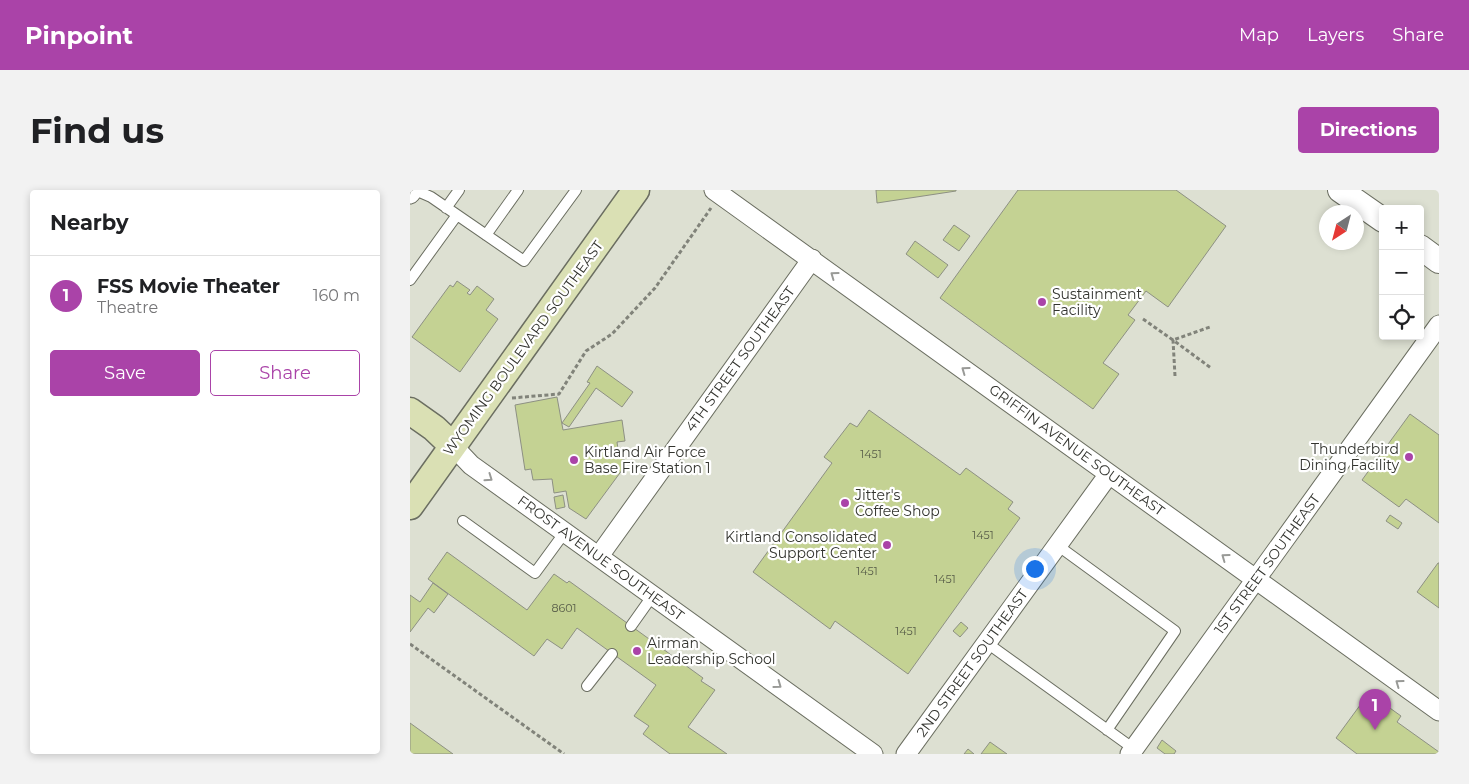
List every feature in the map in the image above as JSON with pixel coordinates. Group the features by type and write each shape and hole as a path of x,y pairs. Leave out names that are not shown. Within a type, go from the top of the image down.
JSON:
{"main road":[{"name":"WYOMING BOULEVARD SOUTHEAST","path":"410,506 636,190"},
{"path":"410,411 434,428 452,446"}],"street":[{"path":"410,194 414,190"},
{"path":"1340,190 1379,217"},
{"name":"GRIFFIN AVENUE SOUTHEAST","path":"714,197 812,259 1439,711"},
{"path":"1424,250 1439,261"},
{"name":"4TH STREET SOUTHEAST","path":"599,556 812,259"},
{"name":"1ST STREET SOUTHEAST","path":"1132,752 1439,325"},
{"name":"FROST AVENUE SOUTHEAST","path":"452,446 471,465 873,754"},
{"name":"2ND STREET SOUTHEAST","path":"906,754 1109,474"}],"lane":[{"path":"414,190 431,197 524,261 576,190"},
{"path":"446,208 459,190"},
{"path":"486,235 518,190"},
{"path":"410,280 457,215"},
{"path":"463,521 535,573 564,532"},
{"path":"1057,545 1175,631 1107,730"},
{"path":"631,626 653,595"},
{"path":"987,643 1107,730 1132,752"},
{"path":"587,686 612,654"}],"path":[{"path":"509,398 559,394 586,351 612,334 654,288 714,197"},
{"path":"1143,319 1211,368"},
{"path":"1173,340 1210,327"},
{"path":"1173,340 1175,376"},
{"path":"410,644 564,754"}],"building":[{"path":"876,190 956,190 956,191 877,203"},
{"name":"Sustainment Facility","path":"1018,190 1176,190 1226,226 1168,307 1146,291 1128,315 1135,320 1103,363 1119,374 1093,409 940,298"},
{"path":"954,225 970,236 959,251 943,240"},
{"path":"915,241 948,265 938,278 906,254"},
{"path":"457,281 470,290 467,293 470,295 477,286 494,299 486,310 498,319 460,372 412,337 450,285 453,287"},
{"path":"597,366 633,392 622,407 596,388 569,427 562,423 590,383 587,382"},
{"name":"Kirtland Air Force Base Fire Station 1","path":"557,397 563,430 622,420 625,441 617,442 619,457 628,462 586,519 569,508 566,491 554,493 552,479 533,480 531,469 525,470 515,405"},
{"name":"Kirtland Consolidated Support Center","path":"869,410 960,475 966,468 1013,502 1008,509 1020,518 908,674 835,621 830,629 753,572 832,463 824,457 850,423 857,427"},
{"name":"Thunderbird Dining Facility","path":"1410,414 1439,435 1439,523 1406,499 1399,507 1362,480"},
{"path":"563,495 565,507 556,509 554,497"},
{"path":"1390,515 1402,523 1398,529 1386,521"},
{"name":"Airman Leadership School","path":"447,552 527,610 554,574 567,583 569,581 703,678 701,681 715,690 688,727 727,754 670,754 643,734 649,726 634,716 656,685 577,628 562,649 547,639 534,656 428,579"},
{"path":"1439,563 1439,608 1417,592"},
{"path":"433,583 448,594 434,613 428,608 410,632 410,595 420,602"},
{"path":"961,622 968,628 960,637 953,631"},
{"path":"1369,693 1401,716 1397,722 1439,752 1439,754 1357,754 1336,738"},
{"path":"410,723 453,754 410,754"},
{"path":"1162,740 1176,751 1174,754 1165,754 1157,748"},
{"path":"990,742 1007,754 981,754"},
{"path":"968,749 974,754 964,754"}],"place":[{"name":"Sustainment Facility","path":"1042,302"},
{"name":"Thunderbird Dining Facility","path":"1409,457"},
{"name":"Kirtland Air Force Base Fire Station 1","path":"574,460"},
{"name":"Jitter's Coffee Shop","path":"845,503"},
{"name":"Kirtland Consolidated Support Center","path":"887,545"},
{"name":"Airman Leadership School","path":"637,651"},
{"name":"FSS Movie Theater","path":"1375,730"}]}
